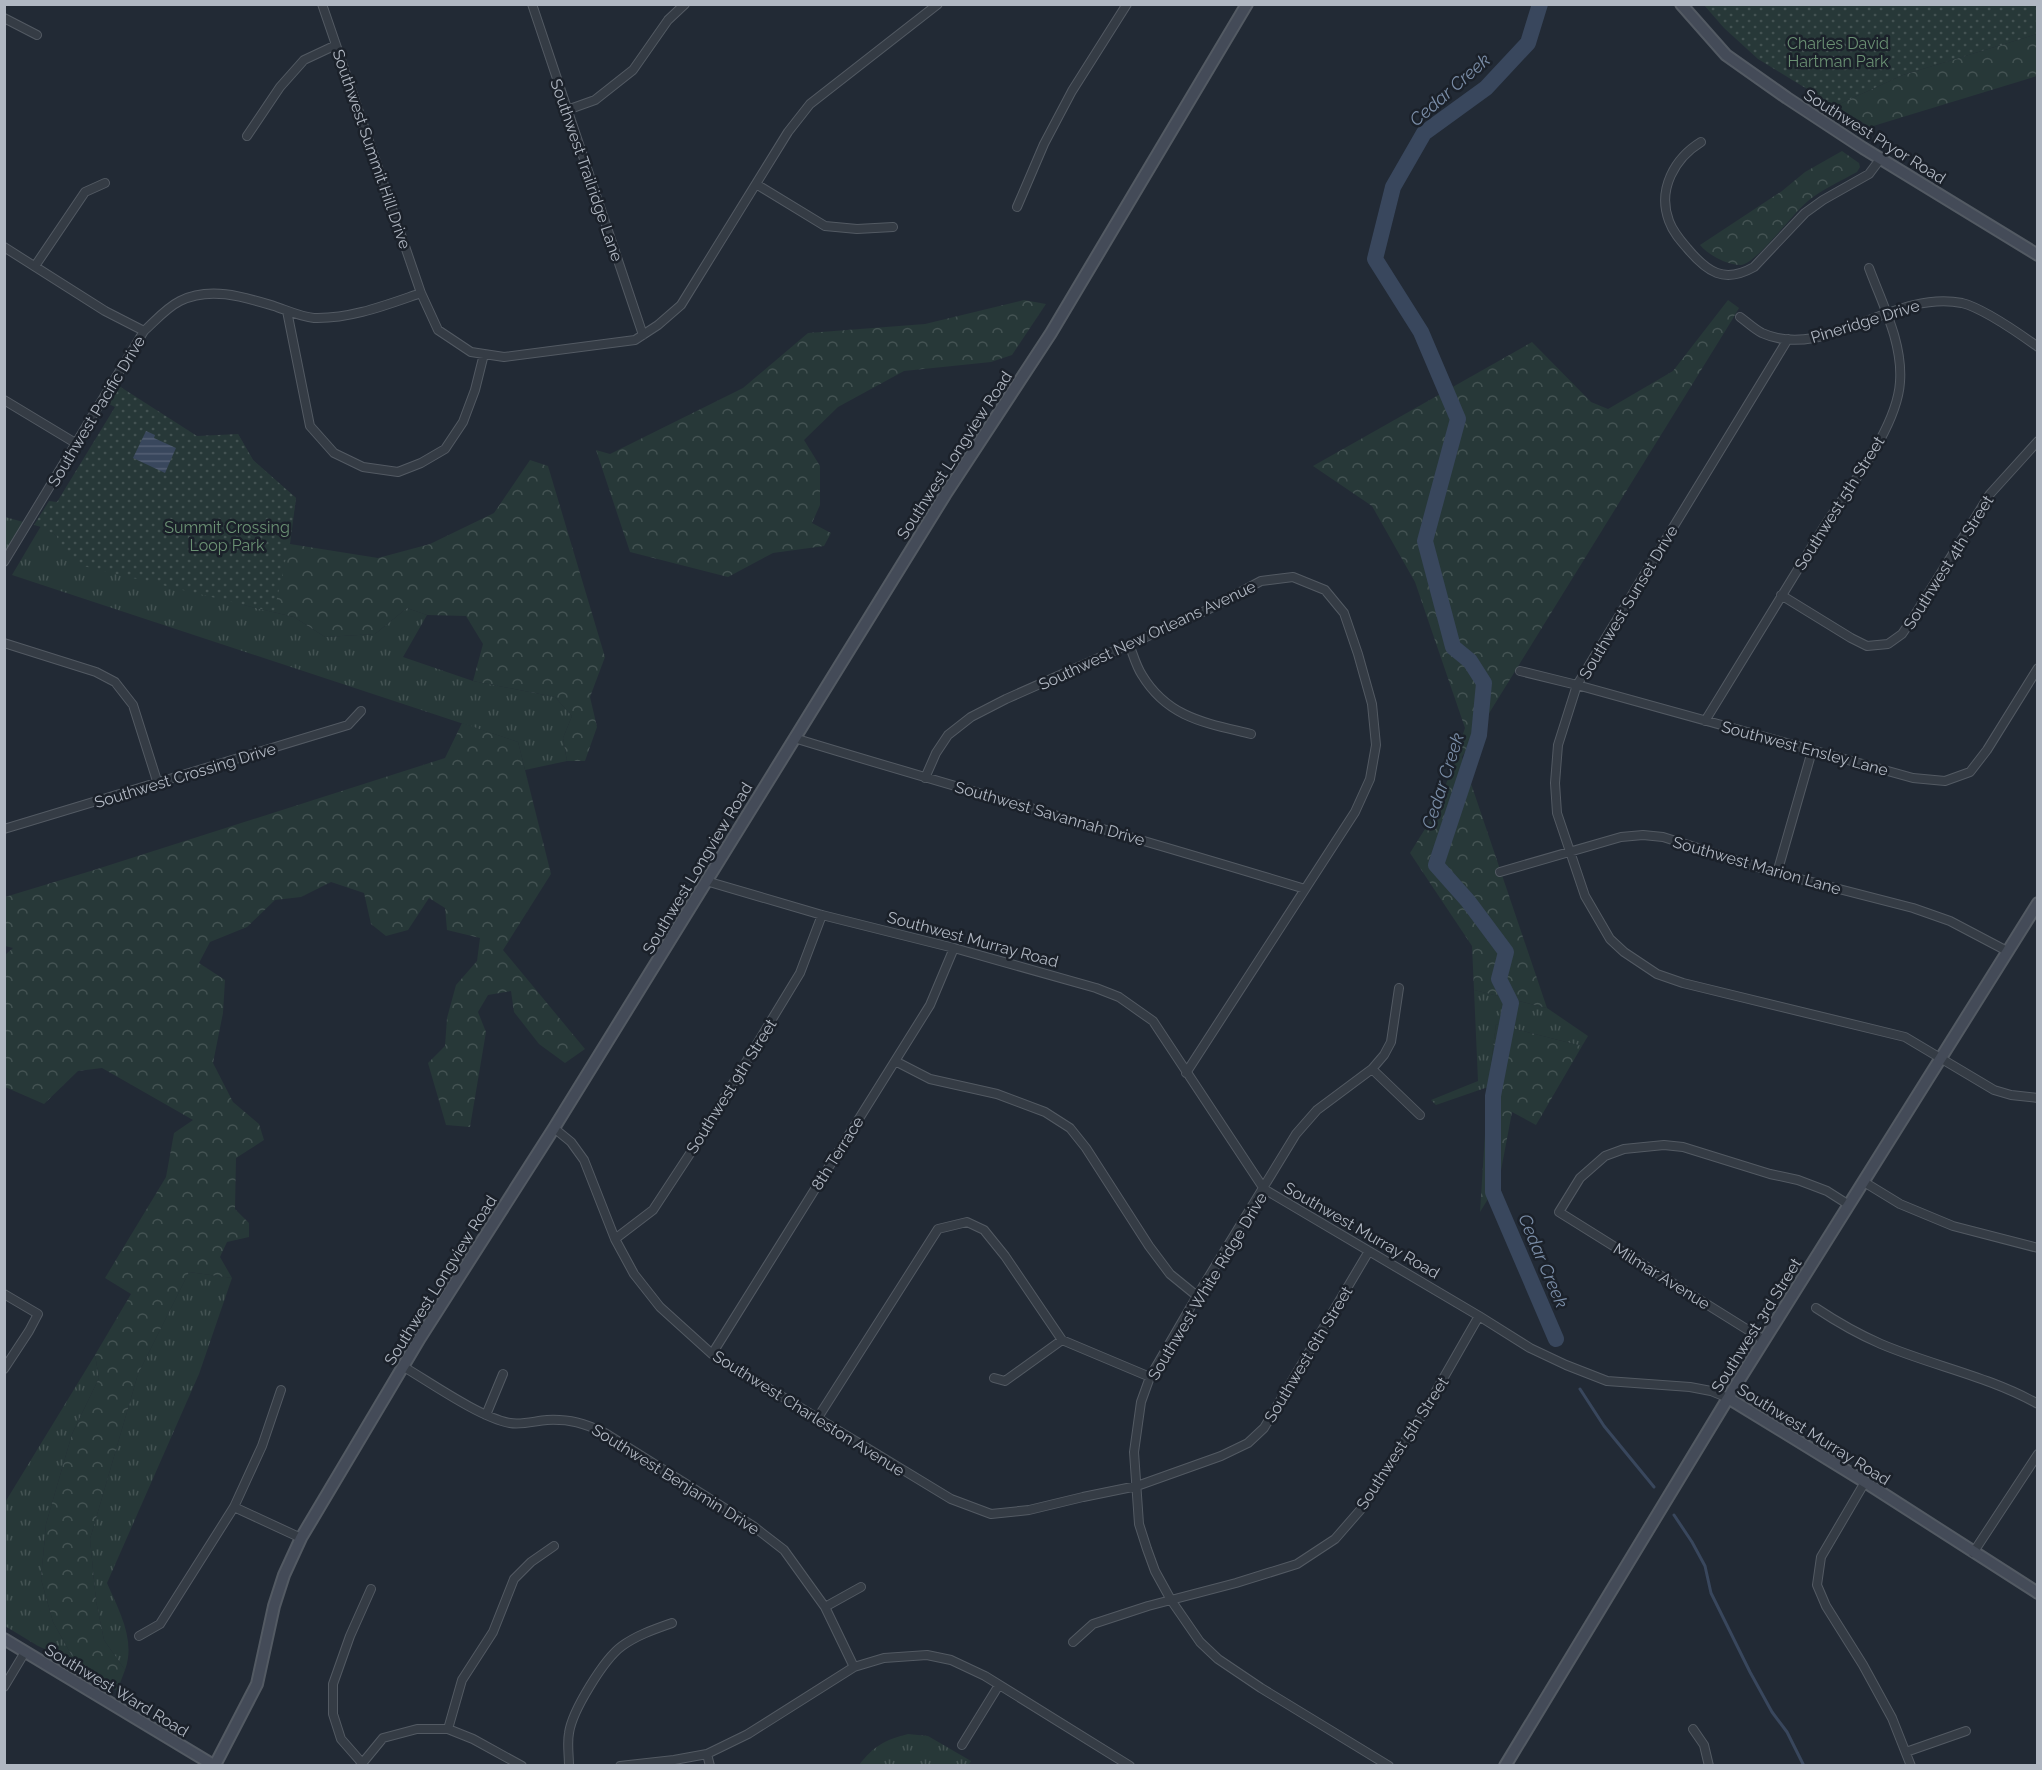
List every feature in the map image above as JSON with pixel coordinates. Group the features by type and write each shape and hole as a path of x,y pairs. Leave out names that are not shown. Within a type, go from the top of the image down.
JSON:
{"street":[{"name":"Southwest Summit Hill Drive","path":"322,4 421,293"},
{"name":"Southwest Trailridge Lane","path":"532,4 643,335"},
{"path":"567,110 595,100 633,70 668,20 685,4"},
{"path":"421,293 438,330 471,352 504,357 635,340 658,325 681,305 788,132 810,104 938,4"},
{"path":"1017,207 1044,144 1072,91 1127,4"},
{"name":"Southwest Longview Road","path":"215,1765 257,1684 274,1606 284,1575 301,1538 470,1258 554,1128 945,495 1051,333 1247,4"},
{"name":"Southwest Pryor Road","path":"1681,4 1726,55 1863,148 2037,255"},
{"path":"4,18 37,34"},
{"path":"247,136 280,87 304,60 336,45"},
{"path":"1701,142 1682,156 1671,173 1666,192 1668,220 1675,234 1701,265 1709,270 1733,276 1754,267 1805,213 1869,174 1881,158"},
{"path":"35,266 85,192 105,183"},
{"path":"756,184 825,226 857,229 893,227"},
{"path":"4,247 105,311 144,331"},
{"name":"Southwest 5th Street","path":"1705,721 1781,595 1879,441 1894,412 1900,381 1897,346 1869,268"},
{"name":"Southwest Pacific Drive","path":"4,562 144,331 161,314 180,301 213,292 243,296 310,318 340,318 421,293"},
{"name":"Pineridge Drive","path":"1788,339 1811,340 1885,313 1929,302 1963,304 1993,318 2037,347"},
{"path":"287,310 310,426 334,453 363,467 398,472 421,463 445,449 463,422 475,390 484,354"},
{"path":"1740,316 1761,332 1788,339"},
{"name":"Southwest Sunset Drive","path":"1788,339 1577,685 1558,745 1555,783 1557,813 1569,852 1585,896 1610,939 1624,952 1657,974 1707,990 1905,1037 1994,1090 2011,1095 2037,1098"},
{"path":"4,400 77,444"},
{"name":"Southwest 4th Street","path":"1781,595 1867,646 1888,644 1902,634 1913,618 1990,494 2037,441"},
{"name":"Southwest New Orleans Avenue","path":"925,778 936,753 948,735 971,717 1006,699 1207,610 1261,581 1293,577 1325,590 1344,613 1372,704 1376,745 1370,779 1355,812 1186,1073"},
{"path":"4,643 96,672 115,682 133,705 158,783"},
{"path":"1129,645 1140,674 1157,696 1196,720 1251,734"},
{"name":"Southwest Ensley Lane","path":"1520,671 1913,778 1945,781 1970,772 1987,750 2037,668"},
{"name":"Southwest Crossing Drive","path":"4,830 348,725 361,711"},
{"name":"Southwest Savannah Drive","path":"794,738 925,778 1122,833 1305,889"},
{"path":"1777,873 1812,751"},
{"name":"Southwest Marion Lane","path":"1500,872 1621,837 1643,835 1663,837 1777,873 1914,908 1950,921 2007,951"},
{"name":"Southwest Murray Road","path":"706,881 822,915 954,948 1096,988 1119,997 1153,1022 1264,1190 1530,1348 1607,1381 1690,1387 1711,1391 1728,1398 1865,1482 2037,1593"},
{"name":"Southwest 3rd Street","path":"1505,1766 1728,1398 2037,903"},
{"name":"Southwest 9th Street","path":"615,1239 653,1210 695,1146 800,973 822,915"},
{"name":"8th Terrace","path":"712,1354 930,1005 954,948"},
{"name":"Southwest White Ridge Drive","path":"1389,1766 1261,1688 1218,1659 1200,1642 1171,1600 1155,1571 1139,1524 1134,1452 1141,1402 1150,1377 1296,1134 1317,1110 1372,1069 1384,1055 1391,1042 1400,988"},
{"path":"895,1061 930,1079 997,1094 1045,1112 1070,1128 1086,1148 1156,1256 1170,1274 1197,1296"},
{"path":"1372,1069 1420,1115"},
{"name":"Southwest Charleston Avenue","path":"554,1128 571,1142 584,1160 615,1239 634,1274 660,1307 712,1354 817,1419 951,1500 991,1514 1029,1510 1137,1486"},
{"name":"Milmar Avenue","path":"1764,1340 1559,1212 1580,1178 1605,1156 1624,1149 1664,1145 1683,1147 1770,1174 1798,1180 1827,1191 1850,1205"},
{"path":"1864,1182 1900,1204 1953,1226 2037,1248"},
{"path":"817,1419 938,1229 967,1222 984,1230 1005,1256 1062,1340 1150,1377"},
{"name":"Southwest 6th Street","path":"1137,1486 1221,1456 1248,1443 1264,1428 1369,1251"},
{"path":"4,1294 38,1314 4,1369"},
{"path":"1816,1308 1850,1330 1883,1345 1986,1379 2037,1404"},
{"name":"Southwest 5th Street","path":"1073,1642 1093,1624 1297,1563 1335,1539 1362,1508 1424,1412 1479,1316"},
{"path":"994,1378 1005,1381 1062,1340"},
{"name":"Southwest Benjamin Drive","path":"404,1367 486,1415 510,1423 568,1420 584,1423 605,1433 753,1526 784,1550 802,1573 825,1607 854,1667"},
{"path":"486,1415 503,1374"},
{"path":"138,1636 160,1624 234,1507 262,1446 281,1390"},
{"path":"1973,1553 2037,1455"},
{"path":"1865,1482 1821,1557 1817,1585 1826,1606 1863,1665 1892,1719 1911,1766"},
{"path":"234,1507 301,1538"},
{"path":"448,1729 462,1680 493,1632 514,1579 531,1562 554,1546"},
{"path":"825,1607 861,1587"},
{"path":"371,1589 350,1636 333,1684 333,1714 341,1739 361,1764 383,1738 417,1729 448,1729 473,1739 522,1766"},
{"path":"569,1766 569,1732 579,1705 606,1663 620,1647 640,1635 672,1623"},
{"name":"Southwest Ward Road","path":"4,1640 215,1765"},
{"path":"4,1687 25,1652"},
{"path":"620,1766 707,1754 748,1734 854,1667 884,1658 927,1655 966,1666 1130,1766"},
{"path":"962,1745 999,1685"},
{"path":"1694,1729 1704,1745 1709,1766"},
{"path":"1906,1752 1966,1731"},
{"path":"707,1754 710,1766"}],"green space":[{"name":"Charles David Hartman Park","path":"1704,5 2037,5 2037,34 1903,75 1835,106 1758,59 1724,28"},
{"path":"2037,34 2037,76 1870,127 1835,106 1903,75"},
{"path":"1842,151 1859,163 1860,167 1857,172 1808,201 1748,262 1741,265 1725,262 1710,254 1700,245 1782,191 1805,172"},
{"path":"1024,300 1046,304 1012,355 991,362 904,371 838,407 804,440 820,466 820,505 812,523 831,533 824,546 773,553 728,577 630,552 596,450 610,454 743,388 808,333 925,324"},
{"path":"1728,300 1739,308 1462,757 1547,1008 1474,990 1472,946 1410,853 1438,808 1465,728 1415,582 1372,506 1313,466 1532,342 1591,402 1608,409 1673,371"},
{"name":"Summit Crossing Loop Park","path":"119,386 197,436 238,434 253,460 296,498 289,544 274,612 83,566 59,548 57,536 34,525 49,501 57,502 115,407 109,404"},
{"path":"238,434 253,460 296,498 290,544 378,558 430,544 494,513 530,460 548,466 605,657 590,697 597,727 585,761 567,761 563,738 572,716 555,697 473,681 483,644 466,616 427,615 407,608 375,634 325,637 294,617 244,605 59,548"},
{"path":"5,517 27,523 5,562"},
{"path":"41,526 57,536 244,605 294,617 325,637 375,634 407,608 427,615 403,657 473,681 555,697 572,716 563,738 567,761 525,770 518,742 12,575"},
{"path":"462,723 518,742 551,874 503,950 585,1049 565,1063 539,1044 514,1012 511,991 488,995 478,1012 486,1032 470,1127 446,1125 428,1063 445,1046 447,1018 456,985 477,961 480,938 447,930 445,908 429,898 408,930 386,936 371,924 364,893 331,882 301,897 275,900 247,927 210,942 199,963 225,980 223,1013 213,1063 233,1102 259,1124 264,1140 236,1158 235,1209 249,1223 249,1237 227,1242 220,1257 232,1278 189,1272 138,1374 90,1539 96,1601 104,1640 125,1670 117,1691 76,1663 53,1622 41,1579 46,1524 72,1434 99,1378 95,1355 131,1294 105,1278 166,1177 174,1133 193,1120 102,1068 78,1071 44,1104 5,1087 5,955 13,948 5,946 5,897 445,758"},
{"path":"1474,990 1547,1008 1588,1036 1582,1046 1496,1024 1488,1087 1436,1105 1431,1100 1478,1081"},
{"path":"1496,1024 1582,1046 1536,1125 1512,1112 1499,1181 1480,1212 1488,1087"},
{"path":"189,1272 232,1278 199,1374 107,1583 125,1626 129,1648 125,1670 104,1640 96,1601 90,1539 138,1374"},
{"path":"95,1355 99,1378 72,1434 46,1524 41,1579 53,1622 76,1663 38,1646 5,1626 4,1504"},
{"path":"908,1734 928,1736 971,1761 968,1766 859,1765 880,1745"}],"water":[{"path":"146,431 155,435 154,438 176,448 165,473 133,458"}],"waterway":[{"name":"Cedar Creek","path":"1540,4 1528,43 1486,88 1424,133 1393,187 1375,259 1421,332 1458,419 1425,541 1453,647 1470,661 1484,683 1479,735 1436,865 1468,901 1506,952 1499,979 1511,1003 1493,1096 1493,1192 1556,1339"},
{"name":"Cedar Creek","path":"1580,1389 1604,1426 1654,1487"},
{"path":"1674,1515 1705,1566 1711,1593 1750,1672 1772,1712 1787,1732 1804,1766"}]}
